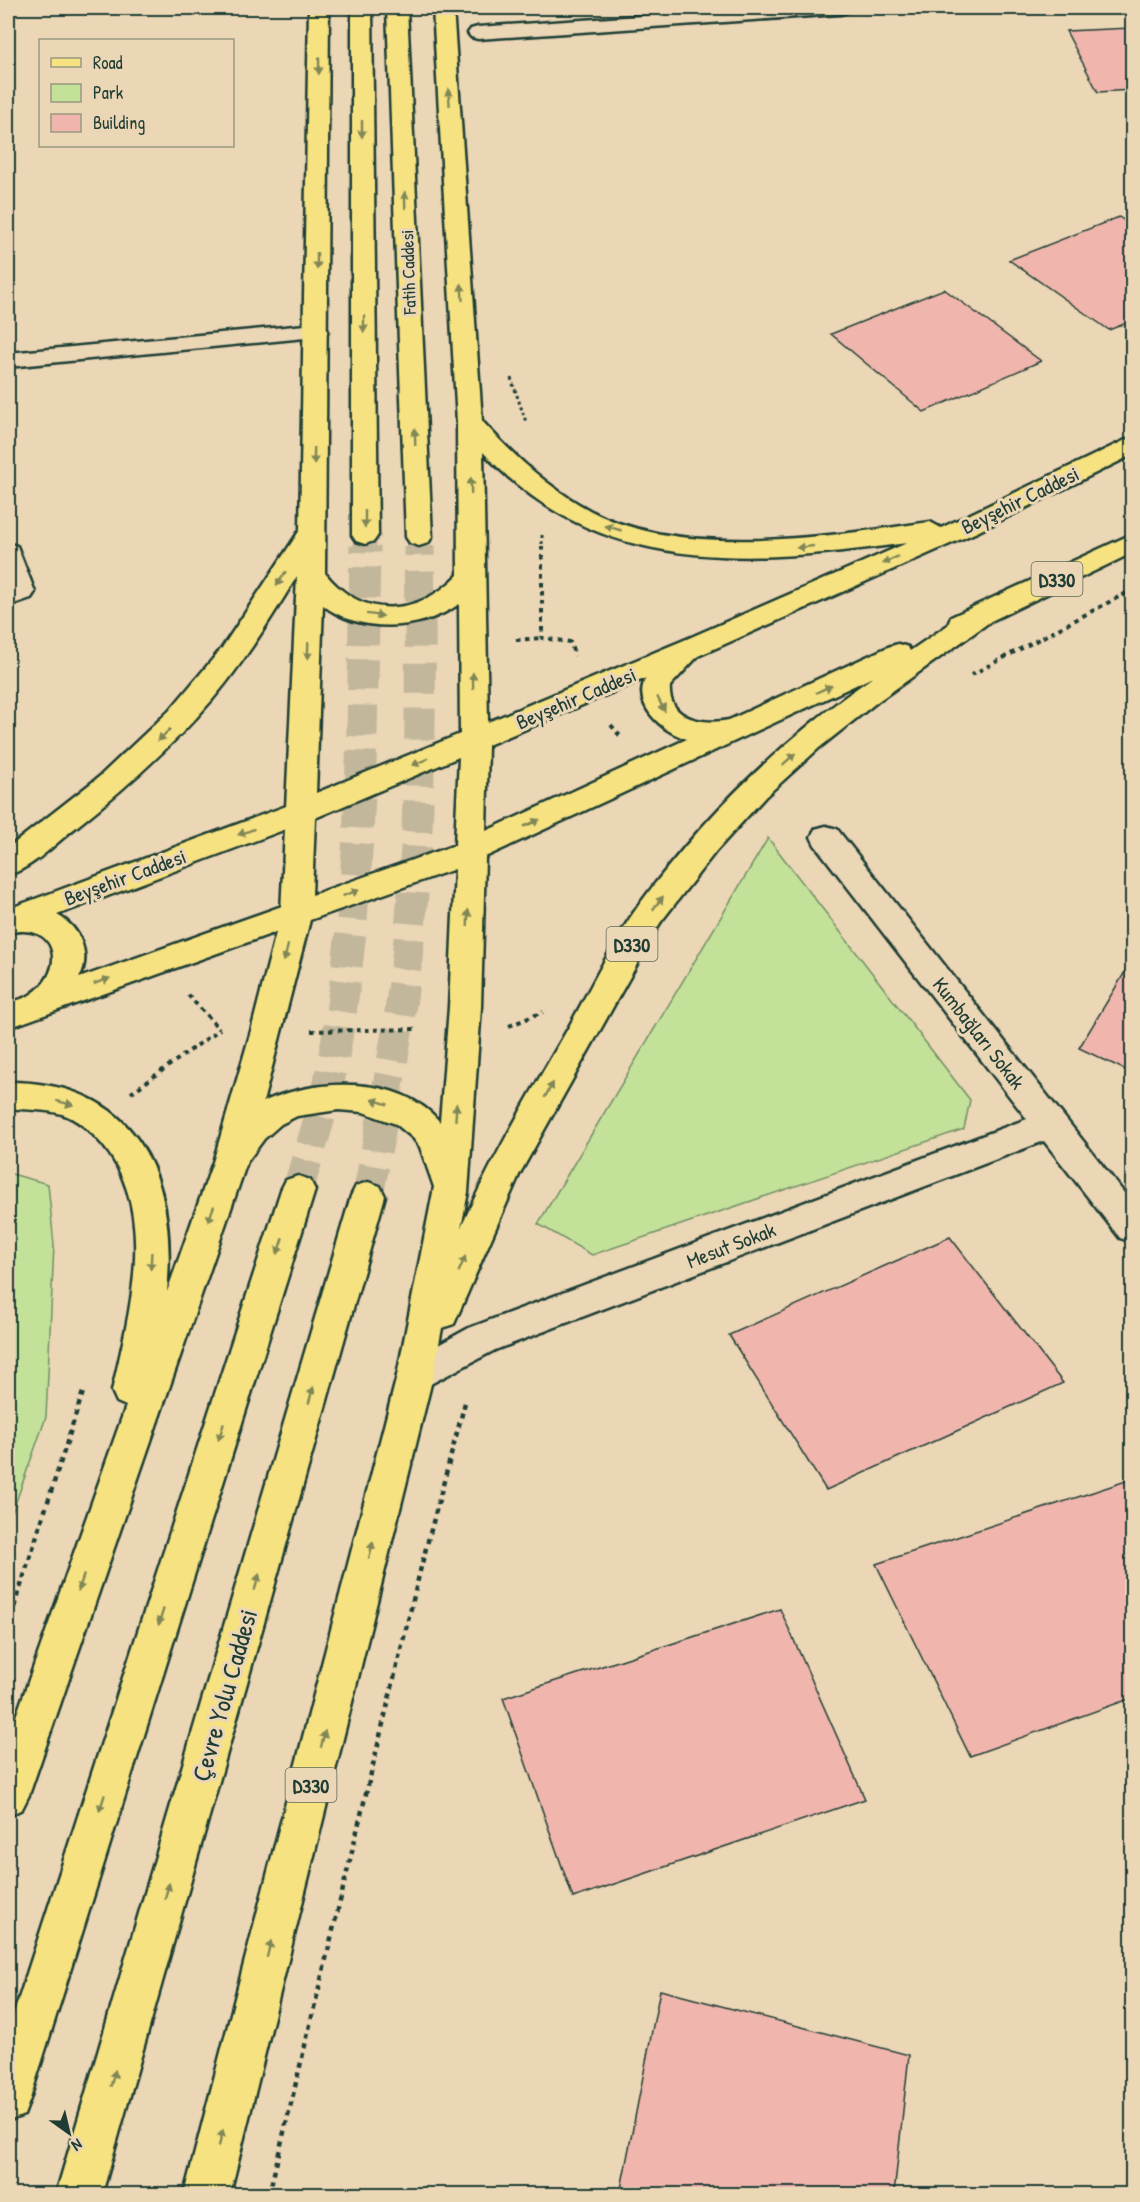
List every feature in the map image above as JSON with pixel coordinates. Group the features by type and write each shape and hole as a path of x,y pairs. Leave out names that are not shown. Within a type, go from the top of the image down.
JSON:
{"main road":[{"path":"8,1795 231,1159 267,1031 296,913 313,530 319,8"},
{"path":"362,8 365,535"},
{"name":"Fatih Caddesi","path":"397,8 419,537"},
{"path":"415,1376 450,1192 463,1029 474,740 470,422 443,8"},
{"path":"470,422 516,471 542,493 601,524 695,547 793,549 968,526"},
{"name":"Beyşehir Caddesi","path":"10,920 300,812 699,645 968,526 1132,446"},
{"path":"8,864 132,766 176,723 226,662 313,530"},
{"name":"D330","path":"207,2194 415,1376 504,1170 598,1002 649,915 705,843 755,790 809,741 867,695 981,615 1132,543"},
{"path":"311,574 339,604 371,616 386,617 406,615 444,602 460,592 472,578"},
{"path":"8,1016 44,1001 471,851 754,723 981,615"},
{"path":"699,645 672,664 656,687 657,702 674,723 693,731 717,733 754,723"},
{"path":"10,920 43,921 62,933 71,953 69,967 60,983 44,1001"},
{"path":"8,1095 37,1096 79,1107 96,1118 116,1137 134,1163 144,1186 151,1218 152,1254 148,1310 100,1528"},
{"path":"231,1159 253,1128 276,1112 304,1101 330,1097 374,1100 410,1115 426,1130 440,1152 450,1192"},
{"path":"8,2099 298,1190"},
{"name":"Çevre Yolu Caddesi","path":"79,2194 368,1196"}],"street":[{"path":"478,33 840,8"},
{"path":"8,360 316,331"},
{"path":"8,552 21,592 8,597"},
{"name":"Kumbağları Sokak","path":"826,837 1132,1228"},
{"name":"Mesut Sokak","path":"415,1376 482,1339 1051,1124"}],"path":[{"path":"964,678 1132,590"},
{"path":"167,958 183,990 219,1029"},
{"path":"96,1118 219,1029 267,1031 503,1028 573,1000 598,1002"},
{"path":"269,2194 340,1909 421,1567 482,1339"},
{"path":"8,1626 84,1390"}],"green space":[{"path":"768,838 970,1100 964,1129 592,1255 538,1224"},
{"path":"8,1173 48,1184 54,1245 46,1417 8,1524"}],"building":[{"path":"1132,28 1132,90 1098,92 1066,31"},
{"path":"1119,217 1132,226 1132,321 1109,330 1009,260"},
{"path":"944,289 1041,361 924,412 831,334"},
{"path":"1128,967 1132,969 1132,1073 1079,1048"},
{"path":"950,1237 1063,1383 826,1490 729,1335"},
{"path":"1132,1479 1132,1698 970,1756 876,1564"},
{"path":"780,1609 865,1799 573,1898 503,1698"},
{"path":"660,1990 909,2055 894,2194 620,2194"}],"tunnel":[{"path":"365,535 365,546"},
{"path":"419,537 419,546"},
{"path":"298,1190 331,1072 350,941 362,744 365,546"},
{"path":"368,1196 398,1023 408,953 415,872 419,778 419,546"}]}
